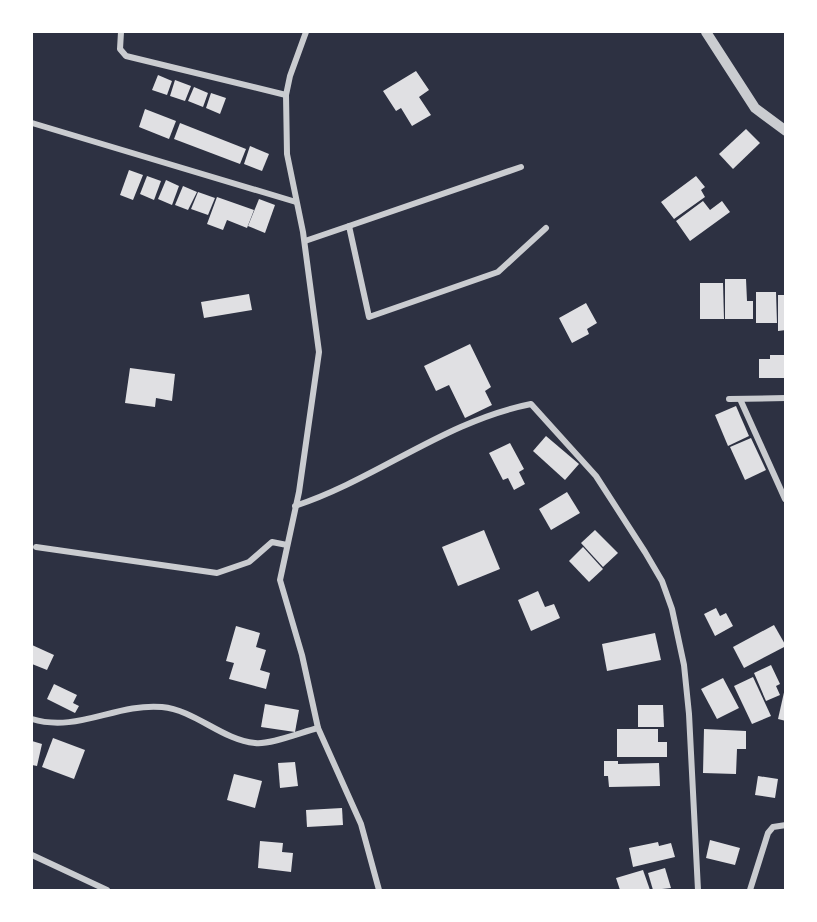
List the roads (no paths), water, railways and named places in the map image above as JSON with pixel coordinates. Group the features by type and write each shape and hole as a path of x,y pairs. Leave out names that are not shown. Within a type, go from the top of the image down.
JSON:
{"street":[{"path":"122,32 120,49 126,56 286,95"},
{"path":"306,32 290,76 286,95 287,154 305,241 318,352 295,506 280,580 302,655 318,728 361,824 379,891"},
{"path":"706,32 755,108 786,131"},
{"path":"32,123 296,202"},
{"path":"305,241 521,167"},
{"path":"349,226 369,317 498,272 546,228"},
{"path":"729,399 786,398"},
{"path":"740,399 785,498"},
{"path":"295,506 334,493 434,437 503,410 531,404 596,476 662,581 672,609 684,665 689,714 699,891"},
{"path":"36,547 217,573 249,562 272,542 287,545"},
{"path":"32,719 46,724 76,723 128,708 164,707 228,736 257,744 318,728"},
{"path":"750,891 768,833 773,827 786,825"},
{"path":"32,855 107,891"}]}
